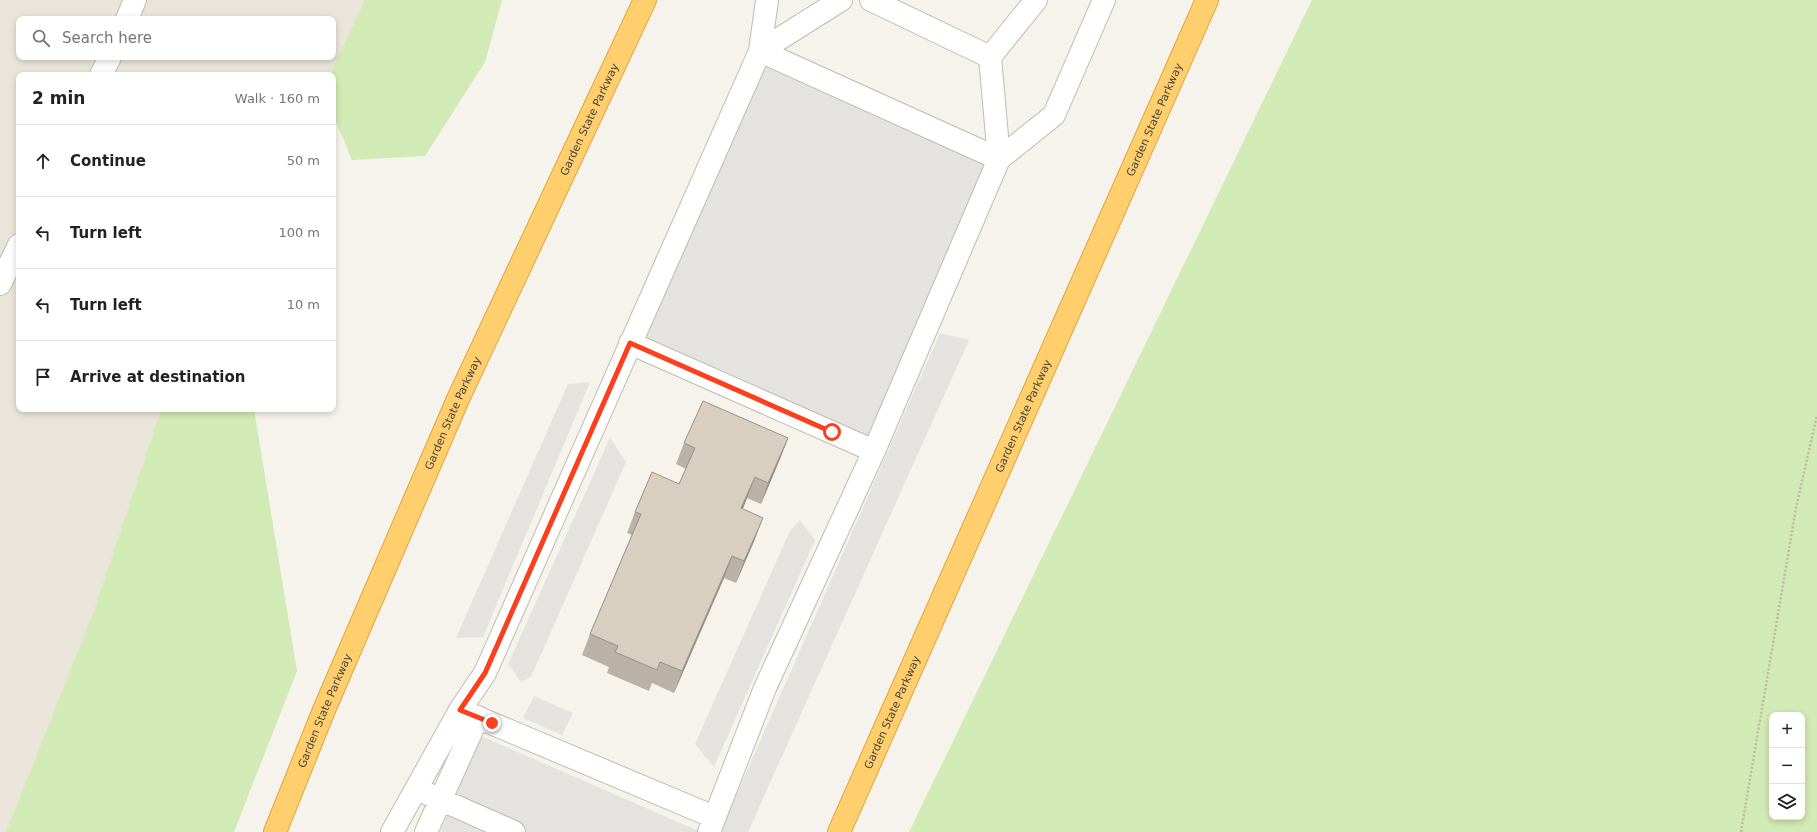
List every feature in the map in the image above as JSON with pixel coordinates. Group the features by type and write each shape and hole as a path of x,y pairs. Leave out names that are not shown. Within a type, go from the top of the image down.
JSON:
{"highway":[{"name":"Garden State Parkway","path":"275,832 324,710 455,407 645,0"},
{"name":"Garden State Parkway","path":"839,832 1206,0"}],"street":[{"path":"128,16 135,0"},
{"path":"426,832 441,800 469,714 485,673 760,51 766,0"},
{"path":"760,51 841,0"},
{"path":"871,0 990,57"},
{"path":"999,159 990,57 1036,0"},
{"path":"469,714 712,825 765,688 874,451 999,159 1054,115 1104,0"},
{"path":"760,51 999,159"},
{"path":"102,72 108,60"},
{"path":"0,284 16,251"},
{"path":"630,343 874,451"},
{"path":"392,832 416,789 469,714"},
{"path":"416,789 514,832"}],"path":[{"path":"1741,832 1796,508 1817,415"}],"shaded area":[{"path":"0,0 365,0 330,72 16,72 16,412 160,412 93,613 6,832 0,832"},
{"path":"760,51 999,159 874,451 630,343"},
{"path":"940,333 969,340 748,832 720,832"},
{"path":"590,382 483,637 456,638 568,384"},
{"path":"610,438 626,462 531,677 521,682 508,664"},
{"path":"800,520 815,540 714,767 695,744 790,531"},
{"path":"534,696 573,713 562,735 523,718"},
{"path":"481,736 701,832 440,832"}],"green space":[{"path":"365,0 502,0 485,62 425,156 352,160 336,122 336,72 330,72"},
{"path":"1312,0 1817,0 1817,832 909,832"},
{"path":"160,412 254,412 297,671 234,832 6,832 93,613"}],"building":[{"path":"703,401 788,438 768,483 755,477 741,508 763,518 744,561 732,556 682,671 660,662 657,670 615,652 618,646 590,634 641,514 635,512 652,472 679,484 695,448 684,443"}],"route":[{"path":"492,723 460,710 485,673 630,343 832,432"}]}
